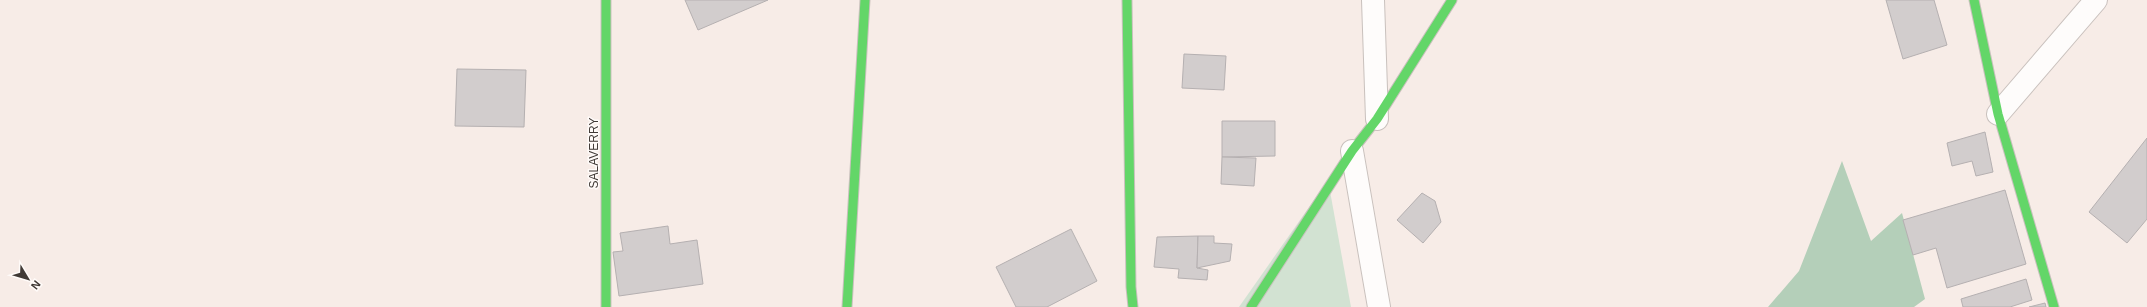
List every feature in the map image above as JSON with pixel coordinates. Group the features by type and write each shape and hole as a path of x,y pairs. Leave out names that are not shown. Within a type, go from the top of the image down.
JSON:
{"street":[{"name":"SALAVERRY","path":"606,0 606,307"},
{"path":"848,307 865,0"},
{"path":"1127,0 1131,287 1133,307"},
{"path":"1373,0 1377,119"},
{"path":"1251,307 1352,151 1377,119 1452,0"},
{"path":"1974,0 1998,114 2054,307"},
{"path":"1998,114 2096,0"},
{"path":"1352,151 1379,307"}],"green space":[{"path":"1842,161 1871,241 1902,213 1925,299 1914,307 1768,307 1799,271"},
{"path":"1328,180 1351,307 1239,307"}],"building":[{"path":"685,0 768,0 698,30"},
{"path":"1886,0 1934,0 1947,45 1903,59"},
{"path":"1184,54 1226,56 1224,90 1182,88"},
{"path":"457,69 526,70 524,127 455,126"},
{"path":"1222,121 1275,121 1275,156 1222,157"},
{"path":"1985,132 1993,172 1976,176 1972,161 1952,166 1947,143"},
{"path":"2147,138 2147,219 2127,243 2089,212"},
{"path":"1222,157 1256,158 1254,186 1221,184"},
{"path":"2005,190 2026,264 1947,288 1936,248 1913,255 1903,220"},
{"path":"1422,193 1435,201 1441,222 1423,243 1397,220"},
{"path":"668,226 670,244 697,240 703,284 619,296 613,252 623,251 620,233"},
{"path":"1071,229 1097,281 1047,307 1016,307 996,267"},
{"path":"1198,236 1197,268 1208,270 1207,280 1178,278 1179,269 1154,267 1157,237"},
{"path":"1198,236 1214,236 1214,243 1232,244 1230,261 1197,268"},
{"path":"2026,279 2032,300 2010,307 1963,307 1961,299"},
{"path":"2045,303 2046,307 2029,307"}],"traffic: fast":[{"path":"606,0 606,307"},
{"path":"847,307 865,0"},
{"path":"1127,0 1131,287 1133,307"},
{"path":"1251,307 1352,151 1377,119 1452,0"},
{"path":"1974,0 1998,114 2054,307"}]}
